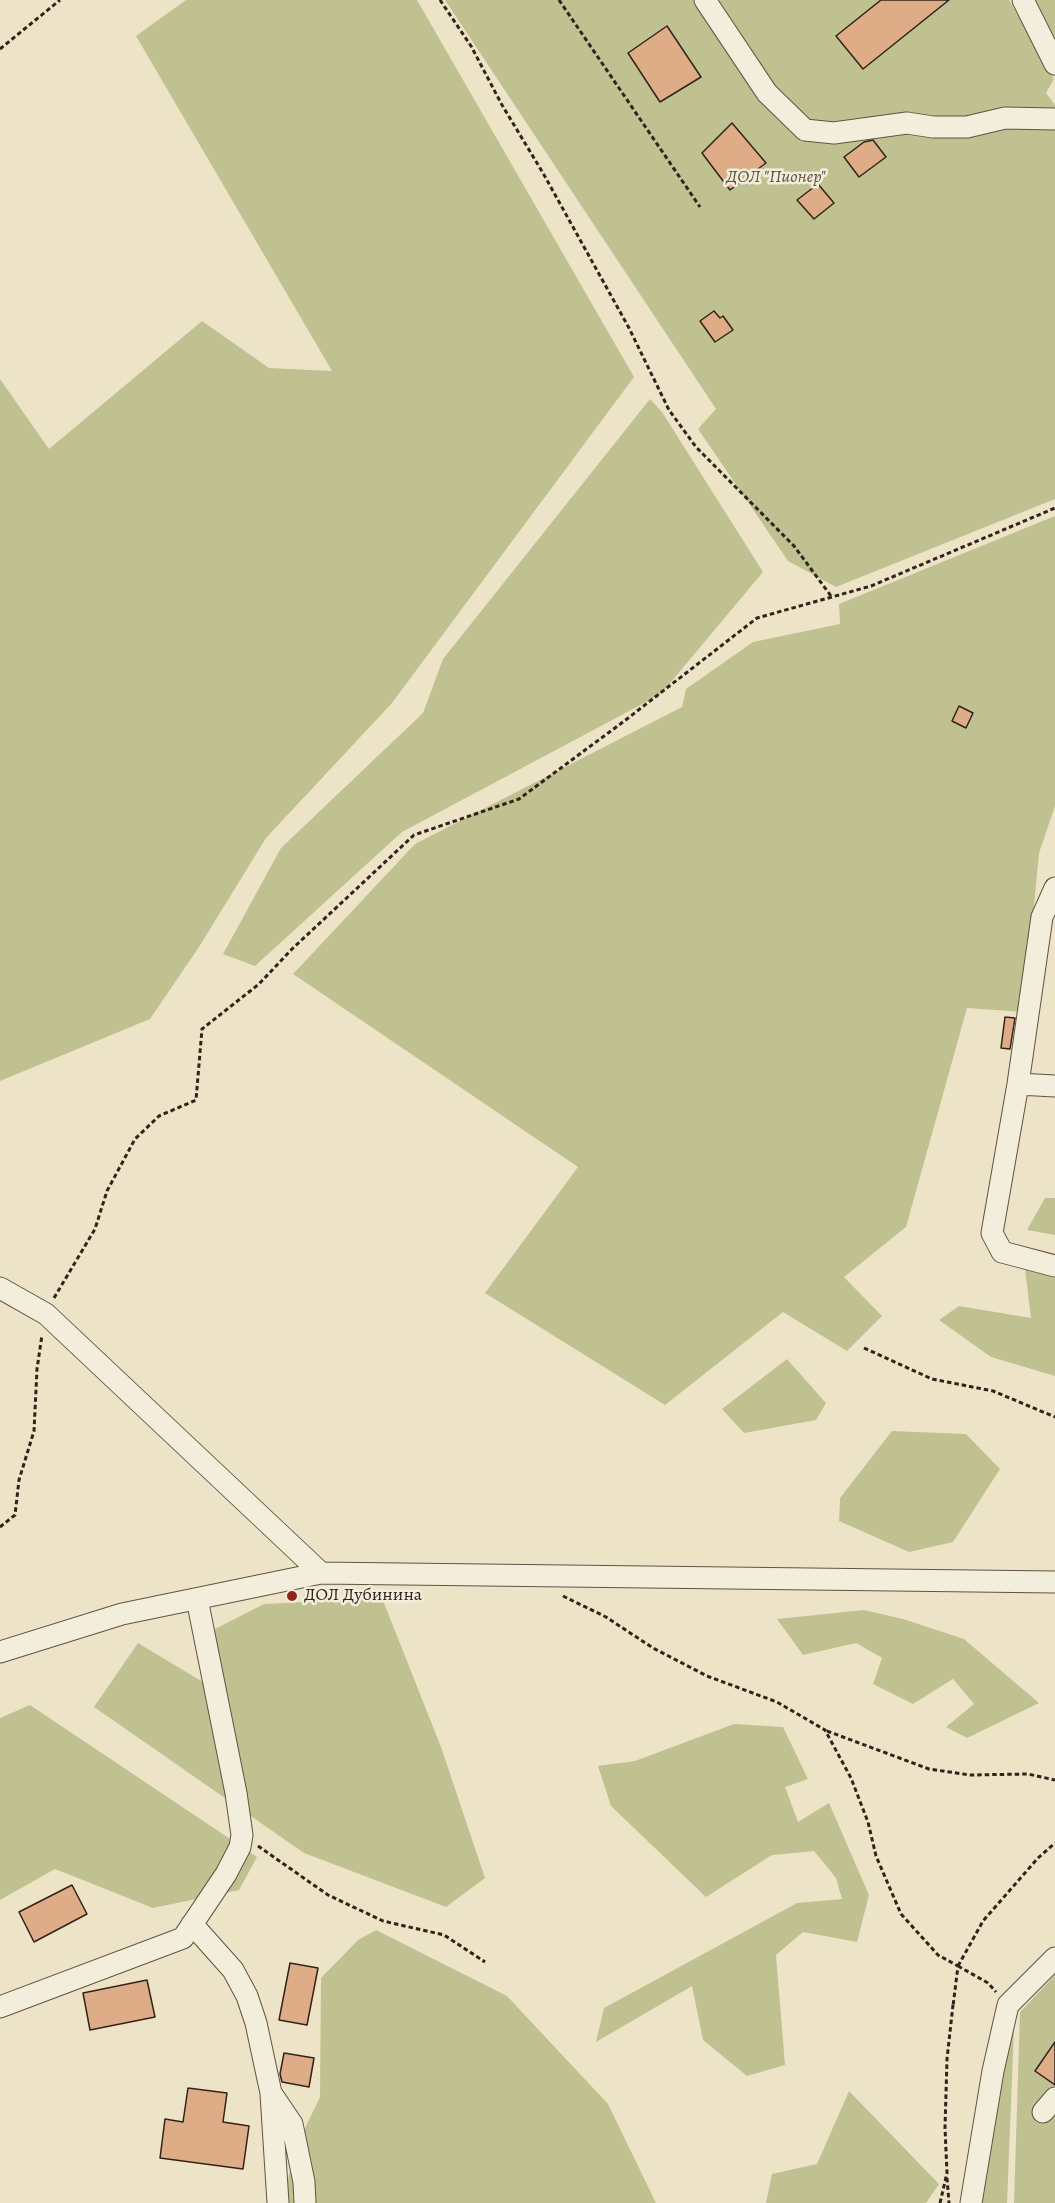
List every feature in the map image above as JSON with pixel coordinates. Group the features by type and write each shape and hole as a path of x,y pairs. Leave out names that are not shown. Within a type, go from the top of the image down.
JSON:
{"street":[{"path":"705,0 766,93 805,130 834,133 907,123 933,127 967,127 1005,118 1055,119"},
{"path":"1023,0 1055,64"},
{"path":"1055,888 1042,917 1018,1084 992,1233 1002,1252 1055,1266"},
{"path":"1018,1084 1055,1086"},
{"path":"0,1288 46,1314 321,1573"},
{"path":"0,1652 122,1614 321,1573 1055,1582"},
{"path":"0,2007 183,1938 226,1874 240,1847 242,1835 236,1793 197,1599"},
{"path":"192,1924 233,1970 247,1996 256,2024 271,2093 278,2203"},
{"path":"971,2203 993,2071 1008,2005 1055,1958"},
{"path":"271,2093 292,2124 304,2182 305,2203"}],"path":[{"path":"0,49 60,0"},
{"path":"440,0 471,46 502,105 549,184 629,328 669,410 696,447 794,546 831,596"},
{"path":"560,0 700,207"},
{"path":"0,1527 15,1515 19,1480 34,1431 37,1369 46,1314 95,1229 107,1191 135,1139 159,1116 196,1100 202,1029 259,984 414,835 519,799 757,618 871,586 1055,508"},
{"path":"864,1348 932,1379 993,1391 1055,1417"},
{"path":"563,1595 606,1617 662,1653 707,1676 777,1702 825,1730 929,1769 970,1775 1028,1774 1055,1780"},
{"path":"825,1730 851,1778 868,1822 876,1856 901,1914 938,1955 988,1983 1008,2005"},
{"path":"242,1835 328,1895 383,1921 444,1935 485,1962"},
{"path":"953,2006 958,1966 983,1921 1038,1858 1055,1843"},
{"path":"949,2203 945,2128 947,2059 958,1966"},
{"path":"940,2203 947,2173"}],"green space":[{"path":"186,0 417,0 634,377 392,703 266,838 199,947 150,1019 0,1081 0,379 49,449 202,321 269,368 332,371 136,36"},
{"name":"ДОЛ \"Пионер\"","path":"445,0 1009,0 1054,79 1046,93 1055,105 1055,499 836,587 788,561 698,429 716,409"},
{"path":"1034,0 1055,0 1055,42"},
{"path":"650,399 662,412 763,572 661,694 402,832 255,966 223,954 281,848 423,713 443,659"},
{"path":"1055,516 1055,806 1039,853 1024,1012 967,1008 906,1227 844,1277 882,1316 847,1351 783,1312 665,1405 485,1293 578,1167 293,974 415,844 682,707 686,689 753,642 840,624 839,604"},
{"path":"1045,1198 1055,1198 1055,1235 1027,1230"},
{"path":"1024,1261 1055,1271 1055,1376 991,1357 939,1320 959,1306 1031,1318"},
{"path":"787,1359 826,1403 816,1420 744,1433 722,1409"},
{"path":"892,1431 966,1434 1000,1469 953,1542 909,1552 839,1521 840,1498"},
{"path":"382,1598 441,1747 485,1878 446,1907 304,1853 94,1707 138,1643 213,1688 215,1629 264,1604"},
{"path":"864,1610 903,1619 964,1639 1039,1703 967,1738 946,1727 974,1704 953,1679 913,1704 873,1684 882,1658 856,1643 803,1655 777,1619"},
{"path":"30,1705 257,1857 239,1890 153,1908 55,1869 0,1900 0,1718"},
{"path":"734,1724 783,1727 808,1779 785,1787 798,1822 829,1803 869,1895 857,1942 803,1932 776,1955 785,2065 747,2076 703,2040 692,1986 596,2042 604,2008 797,1903 842,1899 836,1878 814,1851 772,1855 706,1897 611,1806 598,1766 635,1761"},
{"path":"376,1930 507,1996 608,2104 656,2203 282,2203 296,2147 320,2097 321,1978 358,1940"},
{"path":"1055,1975 1055,2203 1014,2203 1020,2012"},
{"path":"1008,2027 1014,2029 1007,2203 979,2203"},
{"path":"849,2091 939,2184 926,2203 766,2203 772,2174 817,2164"}],"building":[{"path":"881,0 949,0 863,69 836,36"},
{"path":"667,26 701,77 660,102 628,53"},
{"path":"732,123 766,163 730,190 702,153"},
{"path":"873,140 886,157 859,177 844,157 864,142"},
{"path":"818,184 834,203 814,219 797,200"},
{"path":"714,311 720,318 723,316 733,330 715,342 700,321"},
{"path":"959,706 973,713 966,728 952,721"},
{"path":"1005,1017 1015,1018 1010,1049 1001,1048"},
{"path":"72,1885 87,1914 34,1942 19,1912"},
{"path":"290,1963 318,1968 307,2025 279,2020"},
{"path":"147,1980 155,2017 90,2030 83,1993"},
{"path":"1055,2042 1055,2085 1035,2071"},
{"path":"284,2053 314,2058 309,2087 282,2082 280,2074"},
{"path":"188,2088 227,2093 223,2122 249,2126 243,2169 160,2158 165,2119 183,2122"}],"place":[{"name":"ДОЛ Дубинина","path":"292,1596"}]}
